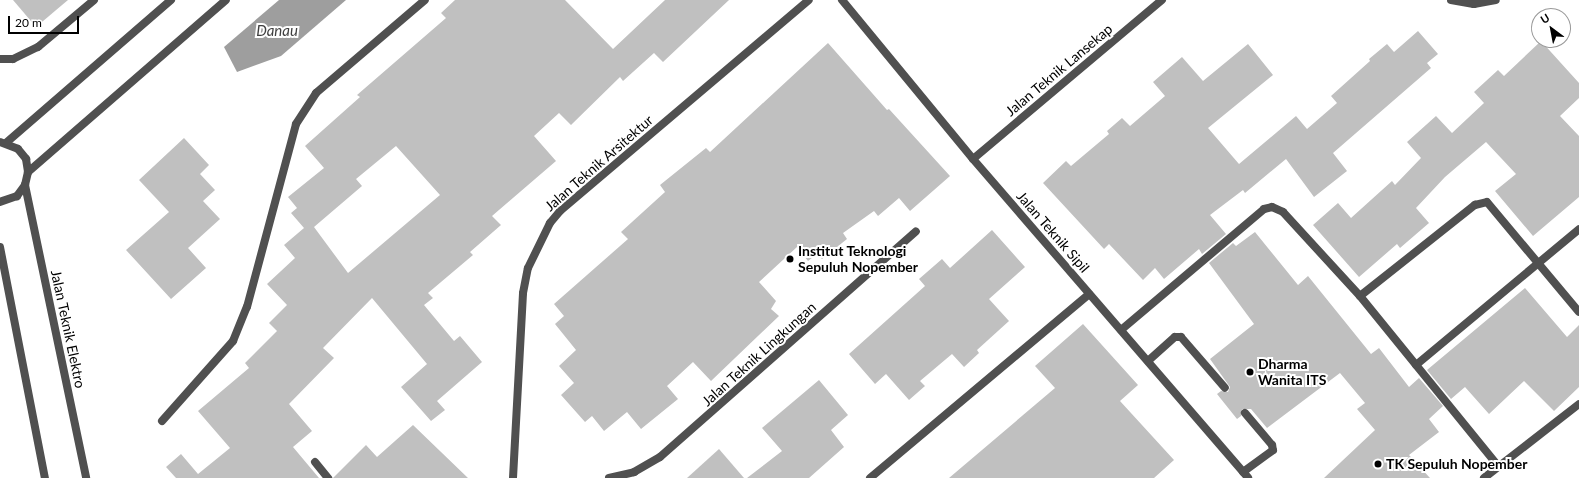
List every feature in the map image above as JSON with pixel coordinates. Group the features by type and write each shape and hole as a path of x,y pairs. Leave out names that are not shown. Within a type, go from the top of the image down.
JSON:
{"lane":[{"path":"0,59 13,59 38,47 94,0"},
{"path":"0,202 17,196 25,185 28,172 26,159 18,149 3,142 171,0"},
{"path":"28,172 226,0"},
{"path":"162,420 233,341 247,307 296,124 316,92 425,0"},
{"name":"Jalan Teknik Arsitektur","path":"513,478 524,293 528,268 550,223 560,211 809,0"},
{"name":"Jalan Teknik Sipil","path":"842,0 973,159 1246,475"},
{"name":"Jalan Teknik Lansekap","path":"973,159 1162,0"},
{"path":"1452,0 1474,4 1496,0"},
{"name":"Jalan Teknik Elektro","path":"25,185 86,478"},
{"path":"1360,296 1482,201 1493,206 1538,264 1579,312"},
{"path":"1121,330 1264,209 1272,207 1283,212 1360,296 1499,467"},
{"path":"1416,365 1579,229"},
{"name":"Jalan Teknik Lingkungan","path":"609,478 634,472 660,457 916,231"},
{"path":"0,247 45,478"},
{"path":"870,478 1089,294"},
{"path":"1148,361 1175,337 1181,337 1225,388"},
{"path":"1484,478 1579,404"},
{"path":"1245,413 1272,445 1273,450 1246,475"},
{"path":"315,462 328,478"}],"water":[{"name":"Danau","path":"279,0 346,0 281,56 237,72 224,47"}],"building":[{"path":"13,0 68,0 36,27"},
{"path":"455,0 565,0 613,49 665,0 729,0 663,62 654,53 623,81 620,77 571,125 559,113 534,136 556,161 492,216 501,225 470,252 473,255 428,293 433,298 424,305 454,341 460,336 482,362 437,401 445,410 431,421 401,387 427,364 372,298 323,348 334,358 289,404 312,431 293,447 319,478 176,478 166,467 181,454 198,474 230,448 198,411 249,368 245,363 277,331 269,323 287,305 267,284 295,258 284,245 304,228 291,213 297,208 288,197 324,168 305,146 360,97 357,95 446,18 441,13","holes":["396,146 440,195 348,273 314,227 362,186 356,179"]},
{"path":"1418,31 1438,54 1427,63 1431,68 1333,153 1347,171 1314,197 1286,159 1245,193 1243,190 1210,215 1226,234 1202,254 1199,249 1164,279 1155,268 1143,280 1109,244 1104,249 1043,183 1066,161 1071,166 1109,134 1107,131 1122,118 1130,126 1165,96 1153,82 1182,57 1203,81 1248,44 1273,75 1208,128 1239,164 1296,116 1307,129 1337,103 1331,96 1370,61 1369,59 1387,44 1394,52"},
{"path":"828,43 887,110 889,109 950,176 910,211 899,198 878,216 874,211 843,233 847,239 822,259 817,254 808,261 797,247 759,282 776,301 771,309 779,316 711,381 693,362 667,386 678,399 641,429 627,412 604,431 592,416 585,422 561,395 574,383 559,366 576,350 555,324 564,316 554,304 628,239 621,232 665,192 660,185 706,148 710,152"},
{"path":"1534,48 1547,48 1579,83 1579,98 1560,116 1579,136 1579,197 1533,236 1495,191 1516,174 1486,142 1445,177 1416,208 1429,223 1400,248 1397,244 1359,277 1313,225 1338,203 1351,218 1392,181 1395,185 1421,158 1407,142 1436,116 1452,133 1484,103 1474,92 1498,70 1504,76"},
{"path":"184,138 209,165 200,174 215,190 203,201 220,219 188,248 206,268 171,299 126,250 169,212 139,180"},
{"path":"992,230 1025,267 989,299 1009,321 977,350 979,353 964,367 952,354 920,381 925,386 909,400 886,374 875,384 849,354 925,286 919,279 942,259 950,268"},
{"path":"1255,232 1298,285 1308,276 1371,354 1379,348 1409,387 1419,378 1443,406 1429,419 1439,432 1409,455 1430,478 1324,478 1375,430 1357,409 1365,403 1340,373 1267,428 1251,409 1242,409 1241,416 1237,419 1217,394 1221,391 1228,392 1230,387 1210,359 1254,324 1209,263 1233,243 1236,246"},
{"path":"1525,288 1567,337 1579,325 1579,387 1554,411 1524,381 1489,414 1465,387 1451,399 1427,370"},
{"path":"1083,324 1138,385 1120,401 1174,460 1154,478 949,478 1055,388 1035,366"},
{"path":"819,380 848,415 831,430 844,447 809,478 747,478 782,451 762,428"},
{"path":"413,425 468,478 333,478 366,445 377,457"},
{"path":"719,449 744,478 687,478"}],"place":[{"name":"Institut Teknologi Sepuluh Nopember","path":"790,259"},
{"name":"Dharma Wanita ITS","path":"1250,372"},
{"name":"TK Sepuluh Nopember","path":"1378,464"}]}
